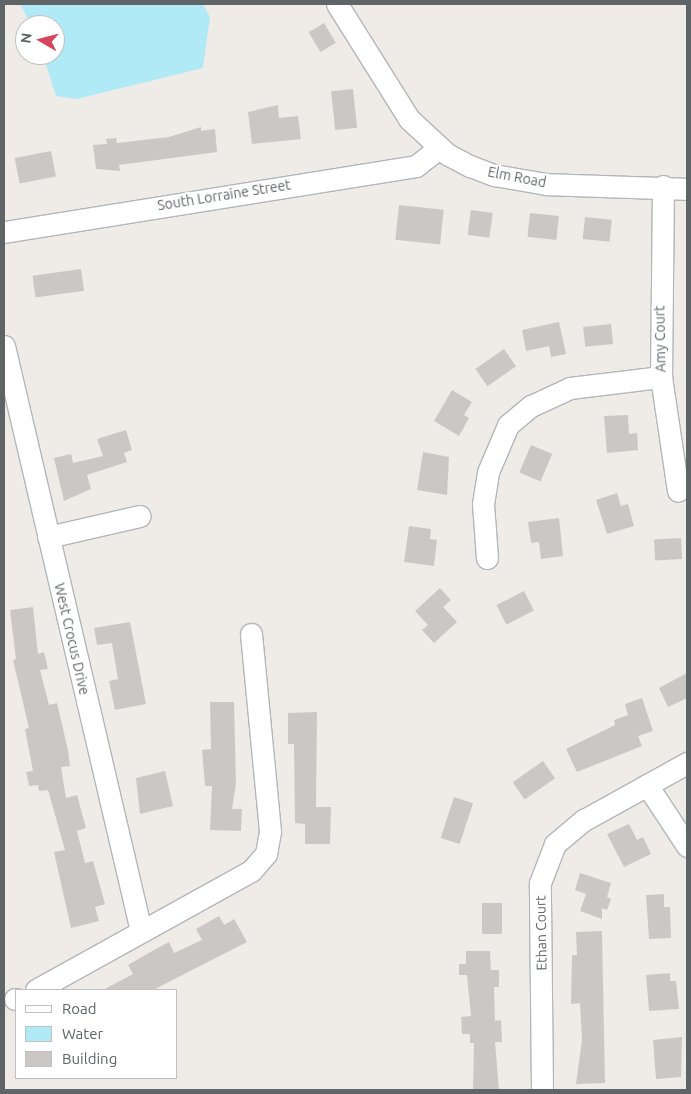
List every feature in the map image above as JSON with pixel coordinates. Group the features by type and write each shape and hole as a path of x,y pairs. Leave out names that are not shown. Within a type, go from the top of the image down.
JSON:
{"street":[{"name":"Elm Road","path":"337,4 409,120 439,148 470,166 520,181 687,188"},
{"name":"South Lorraine Street","path":"4,232 416,166 439,148"},
{"name":"Amy Court","path":"663,186 661,377 678,491"},
{"name":"West Crocus Drive","path":"4,346 141,931"},
{"path":"487,558 483,504 488,472 508,425 531,406 570,388 661,377"},
{"path":"48,537 140,516"},
{"path":"38,989 251,871 266,854 270,831 251,634"},
{"name":"Ethan Court","path":"542,1090 540,883 555,844 584,820 687,763"},
{"path":"647,785 687,846"}],"water":[{"path":"20,4 203,4 210,17 203,68 77,99 56,96 46,65 65,65 65,15 26,15"}],"building":[{"path":"324,23 336,43 320,52 309,32"},
{"path":"353,89 357,128 335,130 331,91"},
{"path":"278,105 279,118 298,116 301,139 252,144 248,112"},
{"path":"201,127 201,131 215,129 217,152 119,165 120,171 96,169 93,145 107,144 106,139 116,138 117,143 169,137"},
{"path":"51,151 56,177 20,184 15,158"},
{"path":"399,205 444,210 440,245 395,240"},
{"path":"471,210 493,213 489,238 468,235"},
{"path":"530,213 559,216 556,240 527,237"},
{"path":"585,217 612,220 610,242 583,239"},
{"path":"81,269 84,291 36,298 32,276"},
{"path":"559,322 566,354 551,357 549,346 526,351 522,330"},
{"path":"611,324 613,344 585,347 583,327"},
{"path":"504,349 516,366 487,386 475,369"},
{"path":"452,390 472,402 464,415 469,418 459,436 434,421"},
{"path":"628,415 629,434 637,433 638,450 607,453 604,416"},
{"path":"126,430 132,450 124,453 127,462 87,475 91,489 64,501 54,458 71,454 73,463 103,456 97,439"},
{"path":"531,445 552,454 540,482 519,473"},
{"path":"423,452 449,457 447,495 417,490"},
{"path":"617,493 621,506 628,504 634,526 607,534 596,500"},
{"path":"559,518 563,556 541,559 539,542 531,543 528,522"},
{"path":"409,526 431,529 430,539 437,540 434,566 404,562"},
{"path":"681,538 682,559 655,560 654,539"},
{"path":"440,588 451,600 443,607 457,622 434,643 422,630 428,625 415,611"},
{"path":"524,591 534,611 506,625 496,605"},
{"path":"33,607 38,654 44,652 48,669 40,670 49,705 57,703 68,750 70,766 61,767 66,798 77,795 86,828 77,831 85,863 93,861 105,904 95,907 99,921 71,928 54,852 65,850 48,790 39,791 38,785 29,786 26,772 33,771 25,729 29,728 13,660 16,659 10,610"},
{"path":"130,622 146,704 115,710 109,681 118,679 112,643 97,645 94,628"},
{"path":"687,673 687,698 668,707 659,688"},
{"path":"642,698 653,731 638,736 642,746 577,772 566,749 615,725 614,720 628,715 625,704"},
{"path":"210,702 234,702 236,784 232,809 242,809 241,831 210,830 212,786 205,786 202,750 211,749"},
{"path":"317,712 316,807 331,807 330,844 305,844 305,824 295,823 294,744 288,744 288,713"},
{"path":"543,761 555,778 525,799 513,782"},
{"path":"165,771 173,806 140,814 136,778"},
{"path":"454,797 473,803 460,844 441,838"},
{"path":"629,824 637,840 643,837 651,854 624,867 607,834"},
{"path":"580,873 611,883 607,897 611,899 607,910 602,908 602,919 580,911 586,894 575,890"},
{"path":"664,894 664,907 670,907 671,938 649,939 646,895"},
{"path":"482,903 502,903 502,934 482,934"},
{"path":"219,916 224,925 234,919 247,942 155,989 105,989 133,974 128,965 169,942 174,953 202,940 196,929"},
{"path":"602,931 605,1083 576,1084 582,1040 580,1003 571,1004 572,955 577,955 576,932"},
{"path":"466,951 490,951 491,970 499,970 499,987 494,987 495,1021 501,1020 502,1042 495,1042 499,1090 473,1090 474,1043 470,1043 470,1034 462,1034 461,1017 471,1016 467,975 459,975 459,964 466,964"},
{"path":"670,973 670,981 676,981 679,1009 649,1011 646,975"},
{"path":"682,1037 681,1077 656,1079 653,1040"}]}
